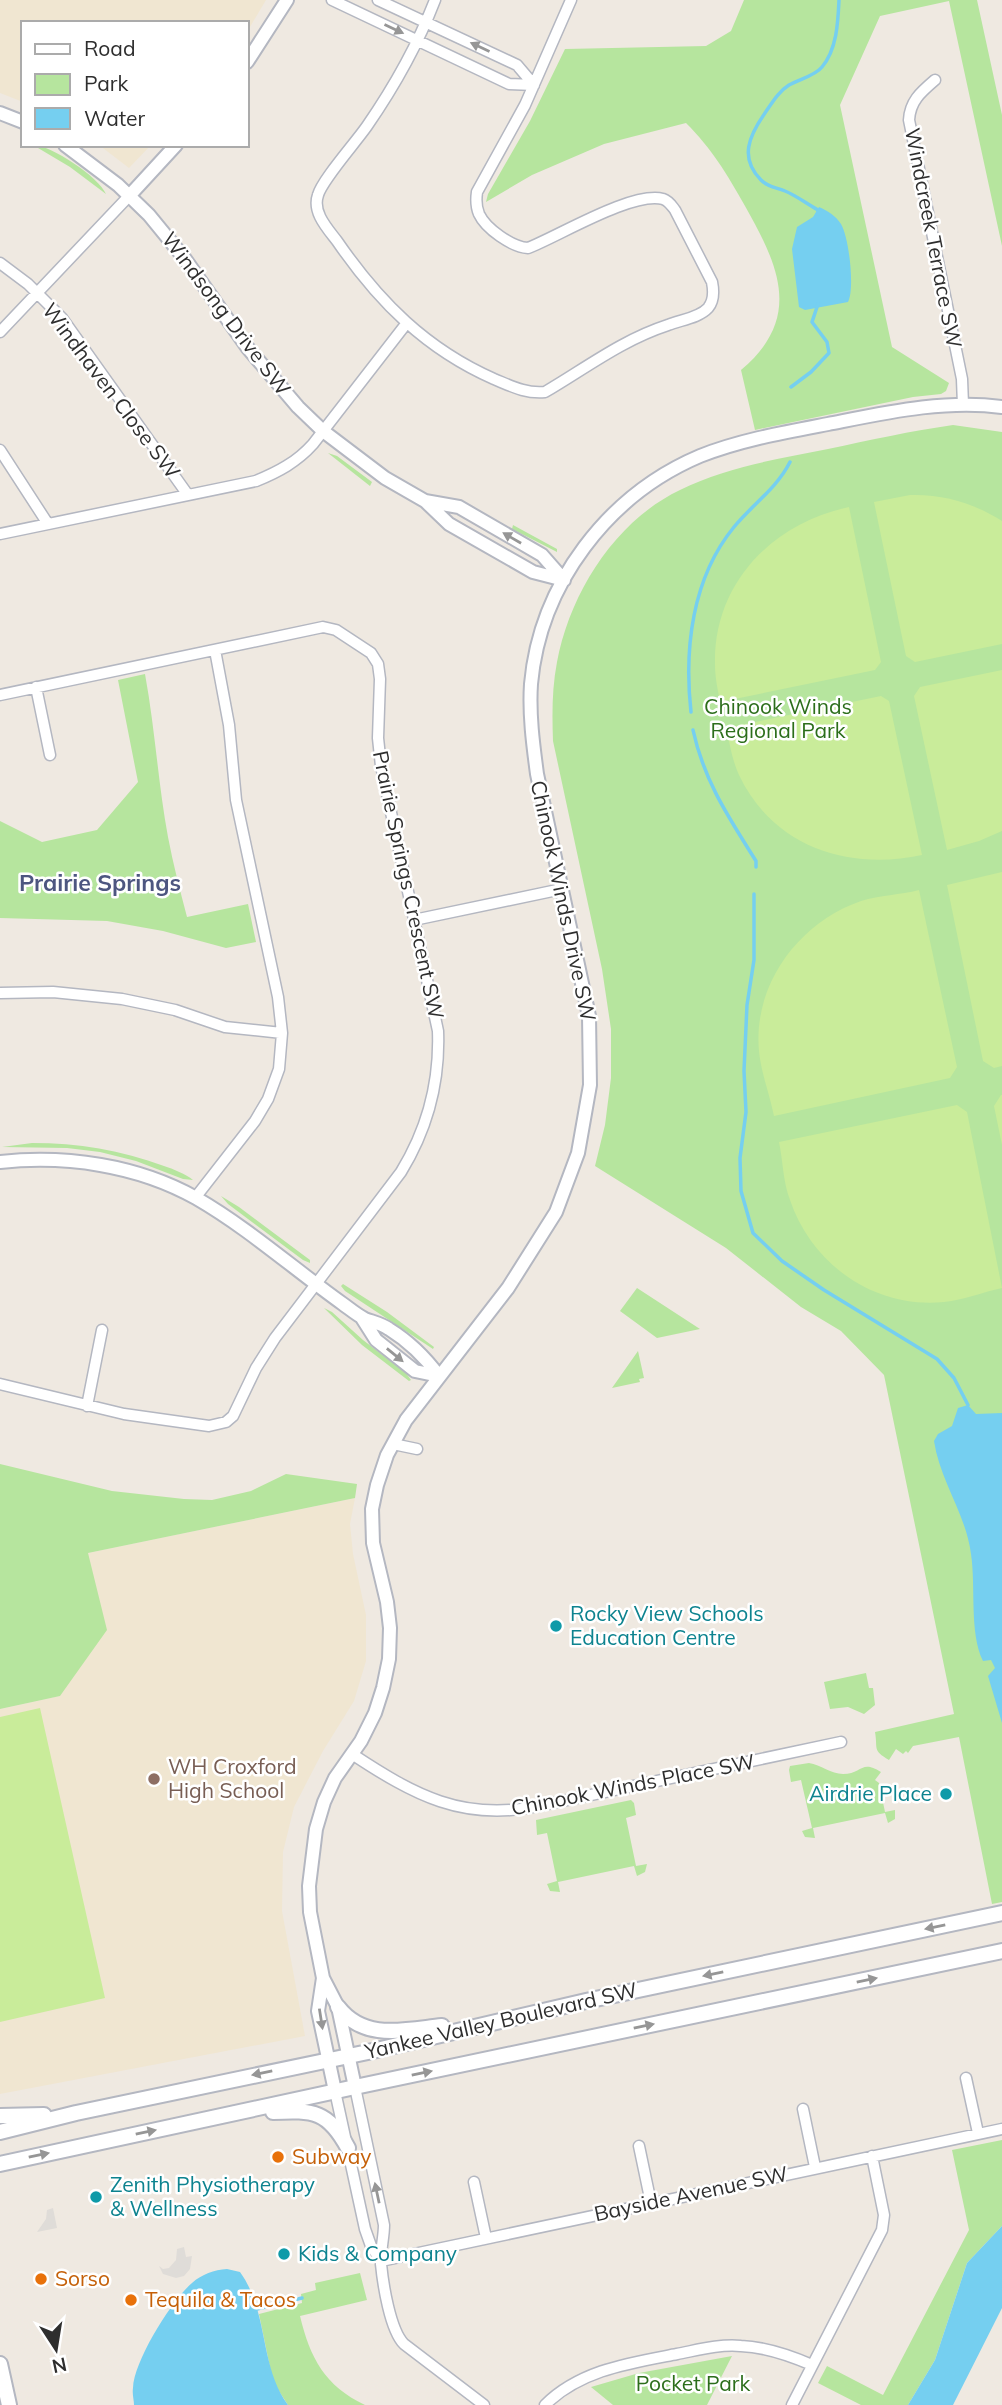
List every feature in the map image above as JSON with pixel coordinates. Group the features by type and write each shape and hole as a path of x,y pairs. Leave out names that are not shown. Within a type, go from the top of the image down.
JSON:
{"main road":[{"name":"Yankee Valley Boulevard SW","path":"0,2132 496,2021 1002,1913"},
{"name":"Yankee Valley Boulevard SW","path":"0,2164 1002,1951"},
{"path":"338,2007 347,2019 360,2027 373,2030 496,2021"},
{"path":"234,2114 292,2111 321,2116 332,2123 348,2148"},
{"path":"0,2116 76,2113"},
{"path":"0,2364 9,2405"}],"street":[{"path":"248,60 287,0"},
{"path":"332,0 509,84 534,85"},
{"path":"378,0 517,65 534,85"},
{"path":"435,0 417,40 368,125 318,192 315,206 353,266 406,324 467,367 532,394 545,392 614,348 702,313 710,306 714,294 712,282 675,210 660,198 644,199 620,206 528,248 505,241 479,216 477,192 534,85 571,0"},
{"name":"Windcreek Terrace SW","path":"935,80 918,95 910,108 909,120 962,379 963,405"},
{"path":"0,113 21,121"},
{"name":"Windsong Drive SW","path":"68,147 130,195 170,239 247,347 298,407 323,431 385,478 425,501 449,524 533,572 564,580"},
{"path":"0,332 174,147"},
{"name":"Windhaven Close SW","path":"0,263 37,292 62,318 188,495"},
{"name":"Windhaven Close SW","path":"0,534 256,481 279,472 303,455 406,324"},
{"name":"Chinook Winds Drive SW","path":"355,2087 338,2007 323,1978 310,1912 309,1886 316,1829 324,1802 335,1778 375,1713 389,1659 390,1628 373,1544 372,1509 376,1485 406,1420 508,1288 545,1233 573,1169 581,1141 590,1085 589,1016 537,774 533,744 531,699 535,655 545,622 578,556 602,525 630,498 659,477 701,456 825,424 874,415 963,405 1002,407"},
{"path":"0,450 48,524"},
{"name":"Windsong Drive SW","path":"425,501 446,503 471,514 542,555 564,580"},
{"name":"Prairie Springs Crescent SW","path":"0,1384 124,1414 209,1426 226,1422 233,1416 262,1358 401,1172 416,1147 428,1118 439,1058 438,1031 381,766 378,728 380,671 376,658 336,630 323,627 215,650"},
{"path":"0,695 215,650 229,725 236,800 278,997 282,1032 279,1069 268,1099 255,1121 195,1198"},
{"path":"36,687 50,755"},
{"path":"414,920 562,889"},
{"path":"0,993 53,992 122,999 175,1010 225,1027 282,1032"},
{"path":"0,1162 49,1160 102,1165 144,1176 195,1198 240,1227 362,1317 376,1339 415,1371 439,1376"},
{"path":"87,1406 102,1331"},
{"path":"393,1444 417,1449"},
{"name":"Chinook Winds Place SW","path":"352,1754 433,1800 471,1809 505,1812 841,1742"},
{"name":"Chinook Winds Drive SW","path":"323,1978 318,2011 335,2091"},
{"path":"966,2078 978,2133"},
{"path":"355,2087 384,2225 381,2260 394,2328 399,2339 484,2405"},
{"path":"335,2091 365,2229 370,2246 381,2260"},
{"path":"803,2109 816,2167"},
{"name":"Bayside Avenue SW","path":"381,2260 1002,2129"},
{"path":"639,2146 651,2203"},
{"path":"792,2405 882,2230 884,2215 872,2156"},
{"path":"474,2182 486,2238"},
{"path":"545,2405 568,2386 604,2370 717,2346 740,2345 767,2349 788,2354 812,2365"}],"shaded area":[{"path":"0,0 266,0 248,30 248,21 21,21 21,101 0,93"},
{"path":"102,147 149,147 129,168"},
{"name":"WH Croxford High School","path":"355,1498 350,1524 353,1554 366,1615 366,1661 354,1701 323,1751 294,1807 283,1852 282,1911 305,2036 0,2094 0,1709 60,1696 88,1553"},
{"path":"53,2208 57,2228 37,2232 46,2219 47,2210"},
{"path":"184,2247 186,2257 192,2256 190,2269 184,2276 176,2278 163,2274 159,2266 163,2269 169,2268 176,2260 177,2249"}],"green space":[{"path":"744,0 977,0 1002,115 1002,246 949,1 880,16 840,105 892,347 949,383 946,391 941,394 913,397 755,430 741,370 773,331 779,291 775,271 757,228 732,183 711,152 686,123 604,144 532,175 486,202 565,49 706,46 731,31"},
{"path":"36,147 51,150 74,163 94,179 106,194 70,167"},
{"name":"Chinook Winds Regional Park","path":"953,425 1002,432 1002,1902 992,1904 959,1737 913,1746 908,1753 906,1751 903,1754 896,1749 889,1760 877,1749 875,1732 954,1714 884,1375 841,1331 801,1307 726,1248 595,1166 605,1125 611,1078 611,1029 602,969 553,741 555,672 563,636 584,585 616,540 635,520 680,490 716,475 752,465"},
{"path":"328,453 337,456 372,482 370,486"},
{"path":"910,495 935,496 958,501 1002,521 1002,644 915,662 906,656 874,502"},
{"path":"849,507 881,662 875,670 720,702 715,670 717,635 724,608 736,583 753,561 773,542 821,515"},
{"path":"513,525 557,549 557,552 512,529"},
{"path":"1002,670 1002,831 947,850 914,696 920,687"},
{"path":"145,674 168,837 187,917 248,904 256,942 226,948 163,931 107,921 0,918 0,821 42,842 97,830 138,782 118,680"},
{"path":"881,696 889,701 922,855 895,859 841,856 816,848 793,836 772,820 754,800 739,775 726,728"},
{"path":"1002,872 1002,1066 994,1068 983,1061 947,885"},
{"path":"919,890 957,1067 950,1078 774,1116 761,1066 759,1033 762,1008 770,984 782,962 798,942 838,911 868,899"},
{"path":"1002,1095 1002,1145 994,1106"},
{"path":"957,1105 967,1112 1002,1288 944,1302 918,1302 871,1290 830,1263 800,1223 784,1179 779,1142"},
{"path":"32,1143 66,1144 115,1152 168,1167 193,1180 100,1152 67,1148 2,1147"},
{"path":"221,1196 310,1260 310,1263 228,1204"},
{"path":"343,1284 387,1312 434,1347 433,1349 345,1291 341,1286"},
{"path":"637,1288 700,1329 657,1338 620,1311"},
{"path":"324,1308 406,1373 411,1380 362,1345"},
{"path":"638,1351 644,1378 639,1379 640,1382 612,1388"},
{"path":"0,1464 112,1491 184,1499 212,1500 251,1491 286,1474 357,1484 355,1498 88,1553 107,1630 60,1696 0,1709"},
{"path":"866,1673 869,1688 873,1688 875,1705 864,1714 848,1707 830,1709 824,1682"},
{"path":"40,1708 105,1998 0,2022 0,1717"},
{"path":"809,1763 839,1774 865,1767 881,1772 875,1780 879,1783 885,1812 895,1810 895,1819 888,1823 885,1813 813,1828 815,1838 805,1837 802,1831 812,1828 801,1780 791,1782 789,1770 790,1766"},
{"path":"631,1800 636,1815 626,1818 636,1866 647,1864 645,1872 637,1876 634,1866 558,1882 560,1892 550,1891 547,1884 557,1881 547,1833 537,1835 536,1820"},
{"path":"1002,2140 1002,2226 967,2263 935,2360 908,2405 861,2405 818,2383 827,2366 883,2395 969,2230 952,2150"},
{"path":"360,2273 367,2300 300,2316 314,2358 329,2380 365,2405 288,2405 273,2382 259,2314 302,2303 301,2294 316,2290 315,2283"},
{"name":"Pocket Park","path":"732,2356 707,2405 613,2405 591,2387 639,2373"}],"water":[{"path":"819,207 834,216 844,231 850,263 850,295 848,302 805,310 799,307 792,249 797,227 813,217"},
{"path":"968,1405 976,1414 1002,1413 1002,1723 988,1676 995,1668 991,1660 983,1661 976,1637 968,1539 934,1441 938,1434 952,1426 958,1408"},
{"path":"1002,2226 1002,2308 953,2405 908,2405 935,2360 967,2263"},
{"path":"227,2269 240,2272 249,2288 256,2304 272,2373 288,2405 134,2405 135,2376 164,2317 196,2280 208,2273"}],"waterway":[{"path":"818,214 818,210 798,198 761,180 754,172 748,155 755,130 778,94 789,85 815,73 827,60 836,35 839,0"},
{"path":"791,387 811,372 829,353 827,342 812,322 818,304"},
{"path":"691,712 690,639 700,591 720,547 790,462"},
{"path":"693,730 711,783 756,861 756,867"},
{"path":"754,894 754,960 747,1005 744,1071 746,1112 740,1158 741,1191 753,1233 782,1261 824,1290 937,1359 954,1378 968,1405"},
{"path":"274,2305 302,2298"},
{"path":"257,2309 269,2306"}],"place":[{"name":"Rocky View Schools Education Centre","path":"556,1626"},
{"name":"WH Croxford High School","path":"154,1779"},
{"name":"Airdrie Place","path":"946,1794"},
{"name":"Subway","path":"278,2157"},
{"name":"Zenith Physiotherapy & Wellness","path":"96,2197"},
{"name":"Kids & Company","path":"284,2254"},
{"name":"Sorso","path":"41,2279"},
{"name":"Tequila & Tacos","path":"131,2300"}],"district":[{"name":"Prairie Springs","path":"100,883"}]}
